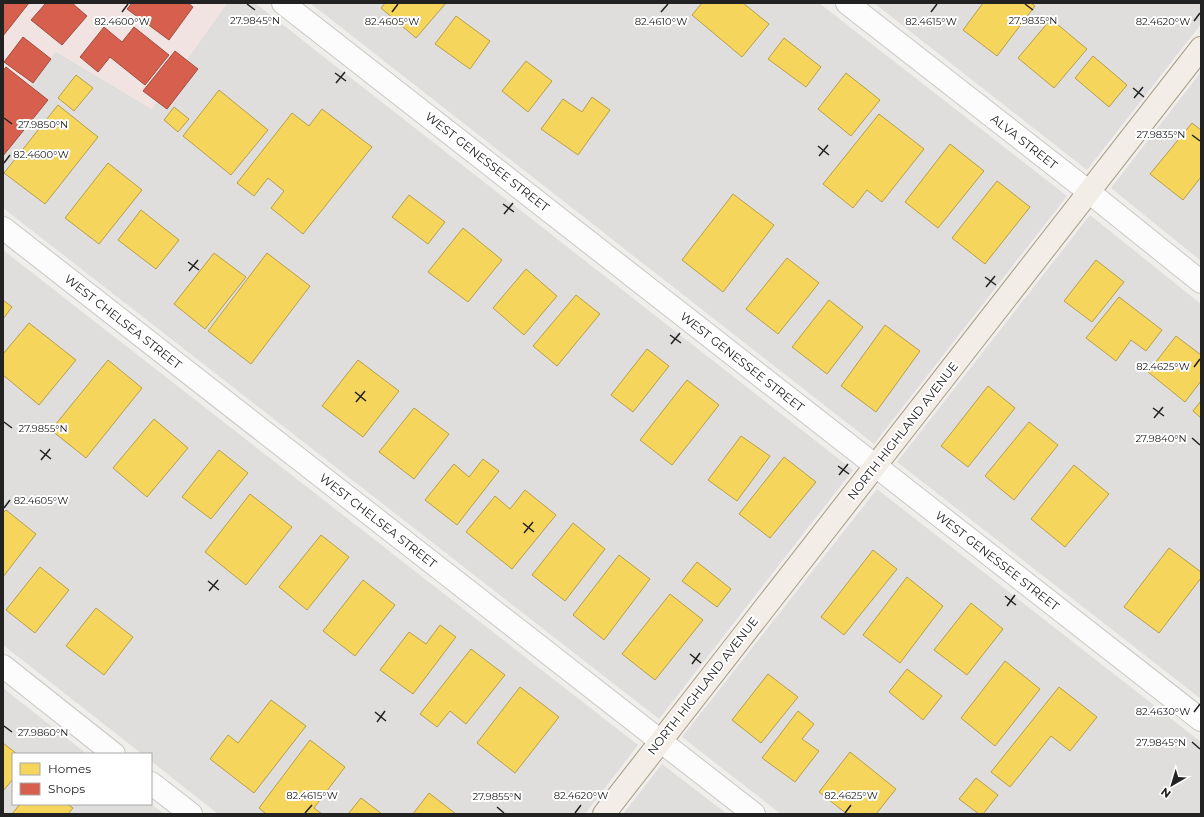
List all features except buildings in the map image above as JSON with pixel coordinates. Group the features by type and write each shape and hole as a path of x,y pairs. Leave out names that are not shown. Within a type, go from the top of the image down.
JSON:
{"main road":[{"name":"NORTH HIGHLAND AVENUE","path":"604,814 1201,48"}],"street":[{"name":"WEST GENESSEE STREET","path":"283,3 1201,720"},
{"name":"ALVA STREET","path":"847,3 1089,192 1201,282"},
{"name":"WEST CHELSEA STREET","path":"3,228 754,814"},
{"path":"3,666 113,753"},
{"path":"152,784 191,814"}],"shaded area":[{"path":"3,3 227,3 152,109 56,51 3,121"},
{"path":"227,3 255,3 853,470 659,719 3,208 3,121 55,51 152,109"},
{"path":"310,3 819,3 1067,196 874,444"},
{"path":"874,3 1201,3 1201,24 1087,170"},
{"path":"1201,72 1201,261 1111,188"},
{"path":"1090,215 1201,304 1201,699 897,462"},
{"path":"3,250 638,745 585,814 218,814 152,762 152,753 141,753 3,645"},
{"path":"877,489 1201,742 1201,814 781,814 682,737"},
{"path":"3,688 86,753 12,753 12,805 152,805 164,814 3,814"},
{"path":"662,764 727,814 623,814"}]}
